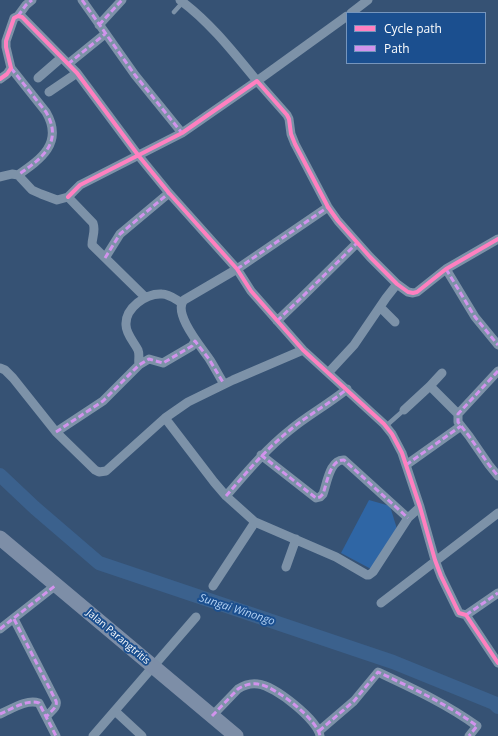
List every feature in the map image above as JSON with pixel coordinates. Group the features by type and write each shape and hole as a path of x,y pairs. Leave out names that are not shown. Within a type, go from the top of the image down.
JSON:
{"main road":[{"name":"Jalan Parangtritis","path":"0,538 236,736"}],"street":[{"path":"18,175 41,159 52,139 52,126 46,112 11,68 6,48 9,32 14,18 18,16 26,5 32,0"},
{"path":"82,0 149,94 182,133"},
{"path":"99,25 122,0"},
{"path":"352,12 368,0"},
{"path":"182,1 207,23 289,119 291,134 295,144 328,207 357,243 397,284 408,292 417,292 446,269 497,241"},
{"path":"18,16 22,16 77,74 138,155 169,193 237,269 251,292 302,350 348,389 386,426 397,443 406,465 441,576 460,613 466,615 498,663"},
{"path":"0,177 12,174 18,175 32,190 41,194 57,200 68,197 80,185 182,133 257,82 346,17"},
{"path":"0,29 9,32"},
{"path":"38,78 105,34"},
{"path":"0,79 7,74 11,68"},
{"path":"49,92 77,74"},
{"path":"105,258 120,234 169,193"},
{"path":"68,197 94,223 95,228 92,245 145,297"},
{"path":"224,384 209,359 195,341 185,322 180,306 182,302 237,269 328,207"},
{"path":"277,321 357,243"},
{"path":"446,269 475,317 498,345"},
{"path":"328,372 354,345 380,306 397,284"},
{"path":"139,365 138,350 127,330 126,319 137,304 145,297 163,294 182,302"},
{"path":"380,306 395,322"},
{"path":"56,432 103,401 139,365 148,359 163,363 192,346 195,341"},
{"path":"0,368 13,378 56,432 94,470 102,472 106,471 165,418 199,396 302,350"},
{"path":"498,371 458,414 457,419 498,476"},
{"path":"404,410 442,373"},
{"path":"430,386 458,414"},
{"path":"226,496 261,456 290,430 348,389"},
{"path":"165,418 208,475 226,496 256,522 336,557 369,576 408,518 420,506"},
{"path":"406,465 461,426"},
{"path":"261,456 316,498 323,494 333,465 338,461 344,460 408,518"},
{"path":"381,603 498,513"},
{"path":"213,586 256,522"},
{"path":"286,567 296,539"},
{"path":"0,629 56,585"},
{"path":"466,615 498,593"},
{"path":"93,736 196,617"},
{"path":"14,619 56,701 57,704 55,708 47,716"},
{"path":"212,716 238,689 243,686 259,684 274,690 303,711 320,733 354,701 378,672 437,701 465,717 477,726 469,736"},
{"path":"0,714 25,703 36,702 40,704 56,736"},
{"path":"115,711 142,736"}],"lane":[{"path":"174,12 182,1"},
{"path":"386,426 404,410"}],"shaded area":[{"path":"369,500 390,506 397,529 371,569 341,553"}],"waterway":[{"name":"Sungai Winongo","path":"0,475 35,508 99,563 393,662 494,703 498,707"}],"marked path":[{"path":"18,16 26,5 32,0"},
{"path":"82,0 135,75 182,133"},
{"path":"99,25 122,0"},
{"path":"68,64 105,34"},
{"path":"11,68 46,112 51,123 52,133 51,141 42,156 18,175"},
{"path":"105,258 120,234 169,193"},
{"path":"237,269 328,207"},
{"path":"277,321 357,243"},
{"path":"446,269 475,317 498,345"},
{"path":"56,432 103,401 139,365 149,359 163,363 192,346 195,341 209,359 224,384"},
{"path":"498,371 458,414 458,422 498,476"},
{"path":"226,496 256,462 281,437 347,389"},
{"path":"406,465 461,426"},
{"path":"261,455 316,498 323,494 332,467 335,463 344,460 408,518"},
{"path":"0,629 56,585"},
{"path":"466,615 498,593"},
{"path":"14,619 56,701 55,707 47,716"},
{"path":"319,731 354,701 378,672 441,703 466,718 477,726 469,736"},
{"path":"212,716 238,689 243,686 258,684 275,691 295,705 312,721 320,736"},
{"path":"0,714 24,703 39,703 56,736"}],"cycle path":[{"path":"0,79 7,74 11,68 6,41 14,18 18,16 22,17 77,73 138,155 169,193 237,269 251,291 303,350 384,424 392,434 402,453 441,576 459,613 466,615 498,663"},
{"path":"68,197 80,185 182,133 257,81 287,115 295,144 328,207 338,221 370,257 397,284 408,292 417,292 446,269 498,239"}]}
